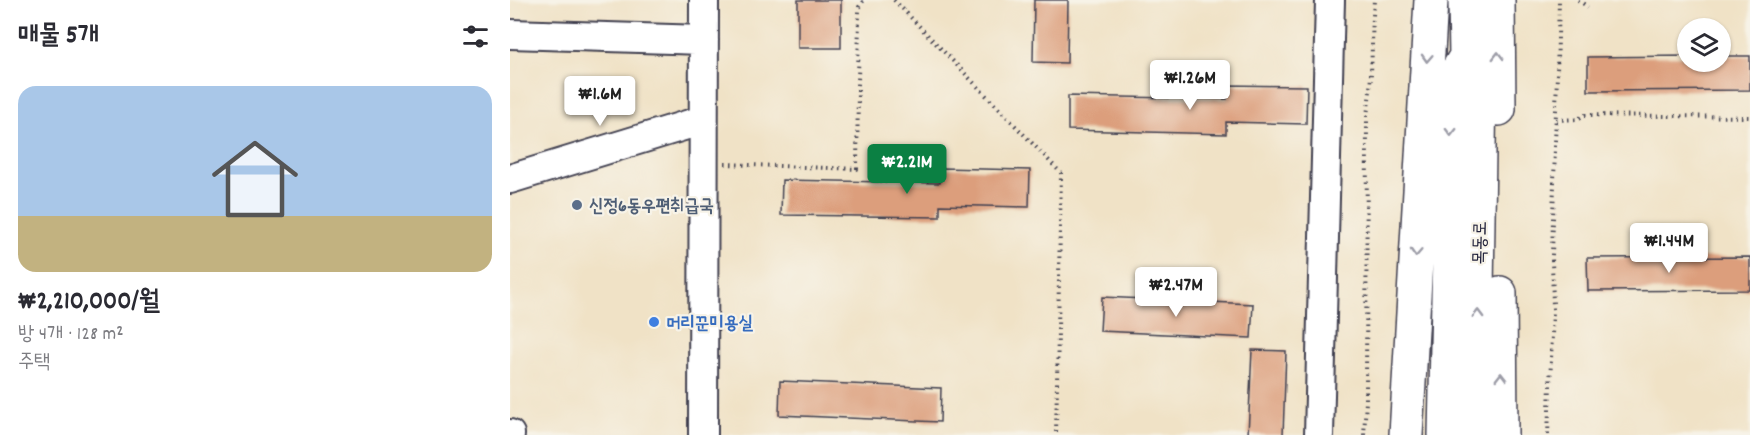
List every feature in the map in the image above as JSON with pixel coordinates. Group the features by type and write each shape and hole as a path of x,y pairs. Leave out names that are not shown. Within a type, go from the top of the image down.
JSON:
{"main road":[{"path":"1406,435 1431,0"},
{"name":"목동로","path":"1465,0 1466,56 1480,78 1475,435"},
{"path":"1498,0 1501,435"},
{"name":"목동로","path":"1445,435 1453,78 1466,56"}],"street":[{"path":"703,435 704,0"},
{"path":"1319,435 1330,0"},
{"path":"510,34 704,40"},
{"path":"510,179 704,120"}],"path":[{"path":"703,163 857,169 859,7 864,0"},
{"path":"894,0 1061,173 1056,435"},
{"path":"1364,435 1367,116 1371,86 1374,0"},
{"path":"1548,435 1552,354 1552,256 1559,0"},
{"path":"1578,0 1588,7"},
{"path":"1556,120 1578,119 1585,115 1750,117"}],"building":[{"path":"798,0 841,0 841,48 798,48"},
{"path":"1034,0 1068,0 1067,63 1033,62"},
{"path":"1677,56 1677,72 1731,72 1731,56 1750,56 1750,90 1588,91 1588,57"},
{"path":"1227,85 1307,86 1306,124 1226,122 1226,134 1068,130 1068,96 1227,99"},
{"path":"941,168 1030,170 1029,207 940,205 940,217 781,215 782,180 940,183"},
{"path":"1750,257 1750,290 1588,291 1587,258"},
{"path":"1102,297 1253,304 1251,338 1100,331"},
{"path":"1252,350 1286,351 1283,435 1248,435"},
{"path":"780,381 941,388 940,422 779,415"}],"place":[{"name":"신정6동우편취급국","path":"577,205"},
{"name":"머리꾼미용실","path":"654,322"}]}
